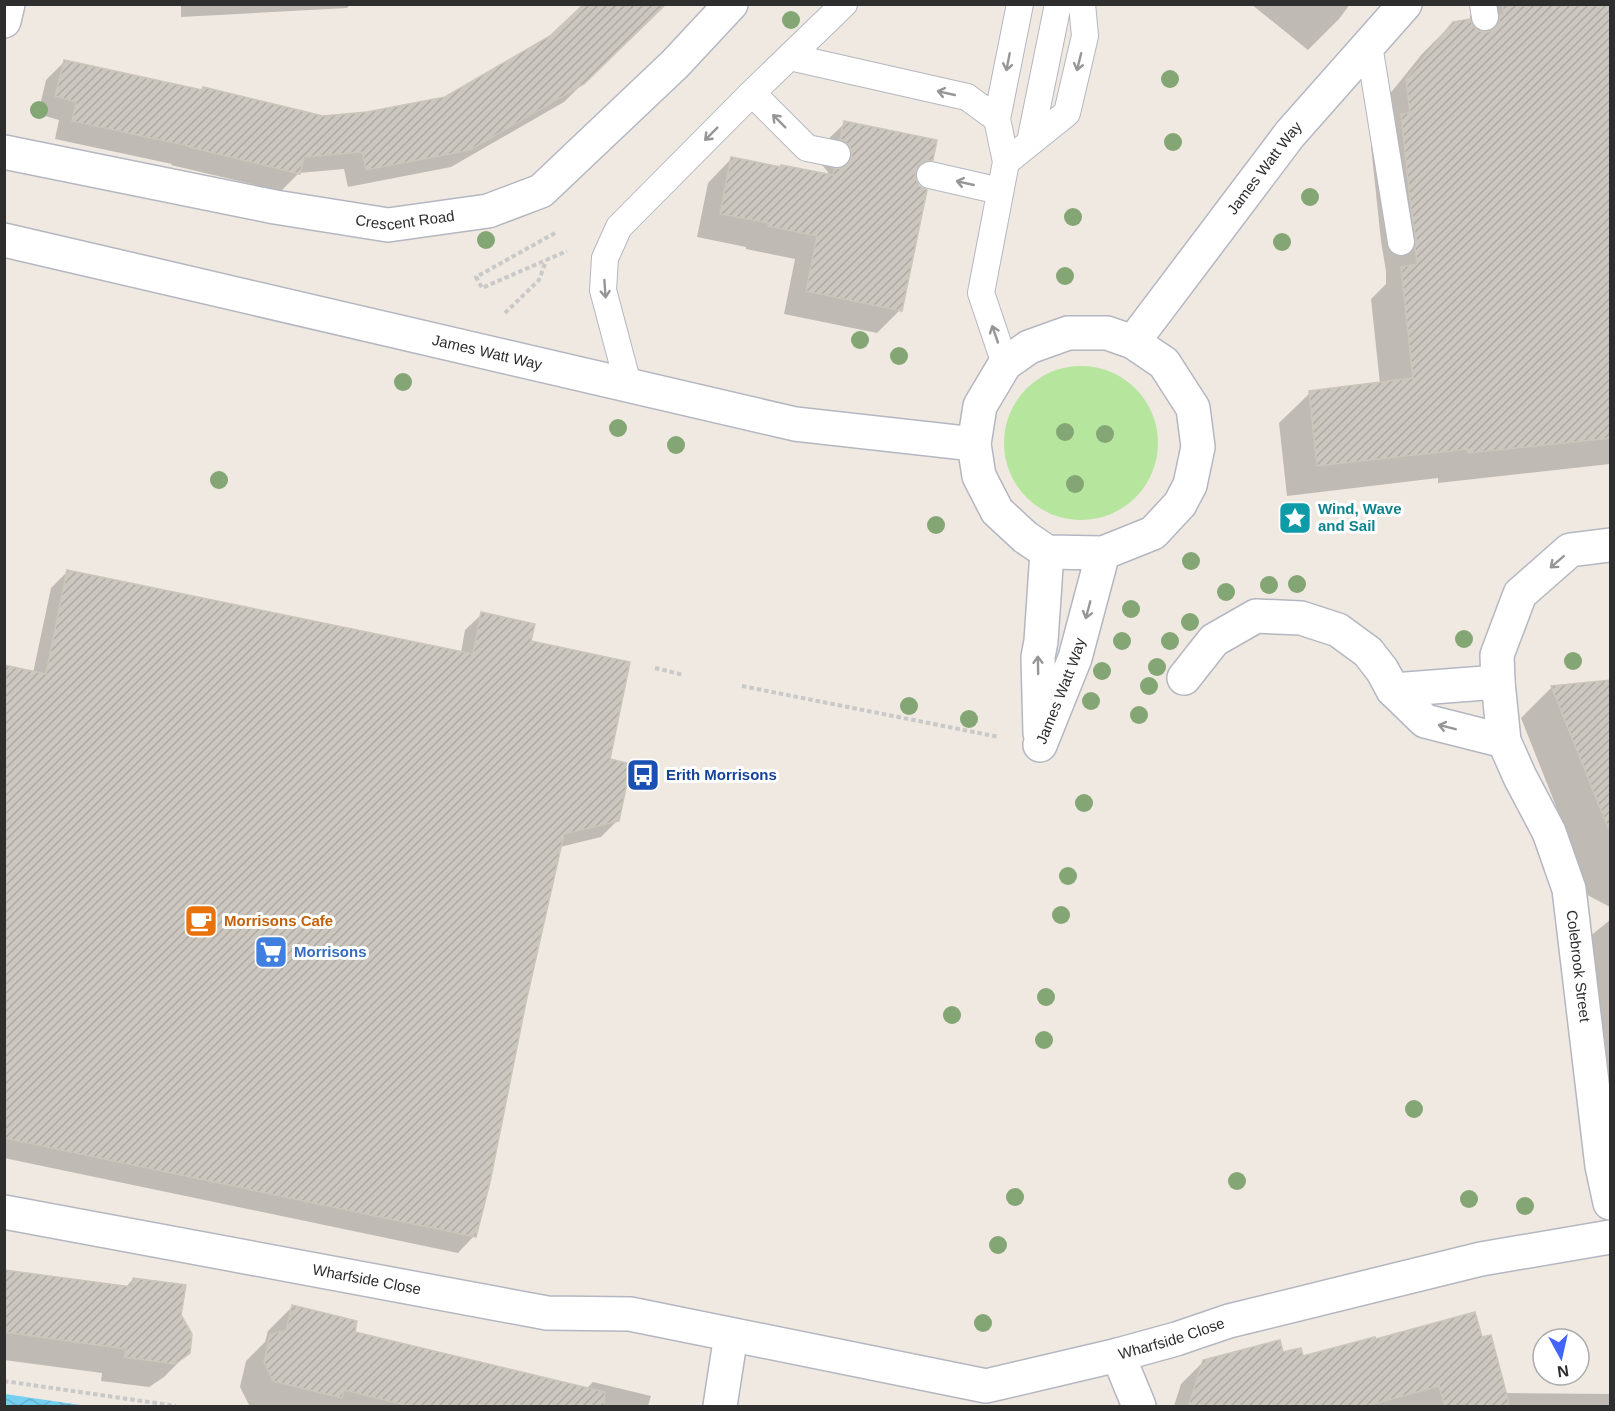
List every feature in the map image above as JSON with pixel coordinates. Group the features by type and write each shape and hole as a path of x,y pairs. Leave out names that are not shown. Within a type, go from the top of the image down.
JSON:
{"street":[{"path":"4,21 8,4"},
{"name":"Crescent Road","path":"4,152 275,207 388,225 488,211 541,190 675,64 731,4"},
{"name":"James Watt Way","path":"1133,342 1290,134 1405,4"},
{"name":"James Watt Way","path":"4,240 795,424 974,444"},
{"path":"1068,333 1107,333 1133,342 1164,363 1193,408 1198,447 1190,485 1180,504 1153,533 1103,553 1047,552 1025,537 997,511 979,476 974,444 980,406 1005,364 1029,347 1068,333"},
{"name":"Colebrook Street","path":"1611,545 1570,550 1520,594 1497,655 1504,741 1549,832 1569,889 1602,1166 1611,1203"},
{"name":"James Watt Way","path":"1047,552 1038,657 1040,745 1075,658 1103,553"},
{"path":"1184,678 1214,640 1256,616 1301,618 1338,630 1368,652 1382,670 1393,690 1425,721 1504,741"},
{"path":"1393,690 1498,682"},
{"name":"Wharfside Close","path":"4,1212 547,1313 630,1314 986,1386 1118,1355 1229,1321 1481,1259 1611,1237"},
{"path":"720,1407 730,1335"},
{"path":"1118,1355 1140,1407"}],"lane":[{"path":"628,384 603,290 605,258 619,227 844,4"},
{"path":"1005,364 981,293 1006,162 997,119 1020,4"},
{"path":"1030,142 1058,4"},
{"path":"1006,162 1067,113 1085,36 1082,4"},
{"path":"1369,45 1401,242"},
{"path":"790,57 967,97 997,119"},
{"path":"752,93 807,148 837,154"},
{"path":"930,175 1000,191"}],"path":[{"path":"541,190 569,225 476,277 482,288 619,227"},
{"path":"497,320 539,280 546,260"},
{"path":"655,668 684,675"},
{"path":"742,686 1003,737"},
{"path":"4,1381 176,1407"}],"green space":[{"path":"1081,366 1096,367 1111,372 1136,388 1152,413 1157,428 1157,458 1152,473 1136,498 1111,514 1096,519 1081,520 1066,519 1051,514 1026,498 1010,473 1005,458 1004,443 1005,428 1010,413 1026,388 1051,372 1066,367"}],"water":[{"path":"5,1394 87,1406 5,1406"}],"building":[{"path":"584,4 666,4 584,84 470,150 366,170 362,152 304,157 300,174 189,146 72,121 76,102 55,96 64,60 202,90 203,87 323,116 367,112 445,97 550,36"},
{"path":"1502,4 1611,4 1611,438 1468,453 1468,449 1317,466 1309,391 1413,378 1401,267 1417,264 1401,114 1410,113 1406,79 1453,22 1470,19 1479,31 1488,32 1499,23 1500,15 1504,15"},
{"path":"844,121 937,140 933,160 919,164 915,172 919,186 927,190 902,311 806,291 817,236 768,226 769,223 720,214 731,157 833,175 834,169 842,168 852,158 851,149 846,142 840,139"},
{"name":"Morrisons","path":"67,570 473,654 481,612 535,624 531,641 630,662 610,759 631,764 619,821 564,834 526,1002 490,1182 476,1237 4,1138 4,665 46,674"},
{"path":"1611,680 1611,829 1609,830 1551,686"},
{"path":"4,1270 132,1287 133,1278 186,1285 181,1315 192,1334 190,1353 175,1364 124,1357 126,1349 4,1332"},
{"path":"292,1305 357,1321 355,1332 605,1392 604,1407 413,1407 344,1390 342,1398 273,1381 264,1362 270,1335 286,1330"},
{"path":"1475,1312 1482,1337 1491,1335 1510,1407 1445,1407 1439,1386 1363,1407 1188,1407 1203,1360 1280,1340 1283,1352 1301,1348 1303,1356"}],"place":[{"name":"Wind, Wave and Sail","path":"1295,518"},
{"name":"Erith Morrisons","path":"643,775"},
{"name":"Morrisons Cafe","path":"201,921"},
{"name":"Morrisons","path":"271,952"}]}
